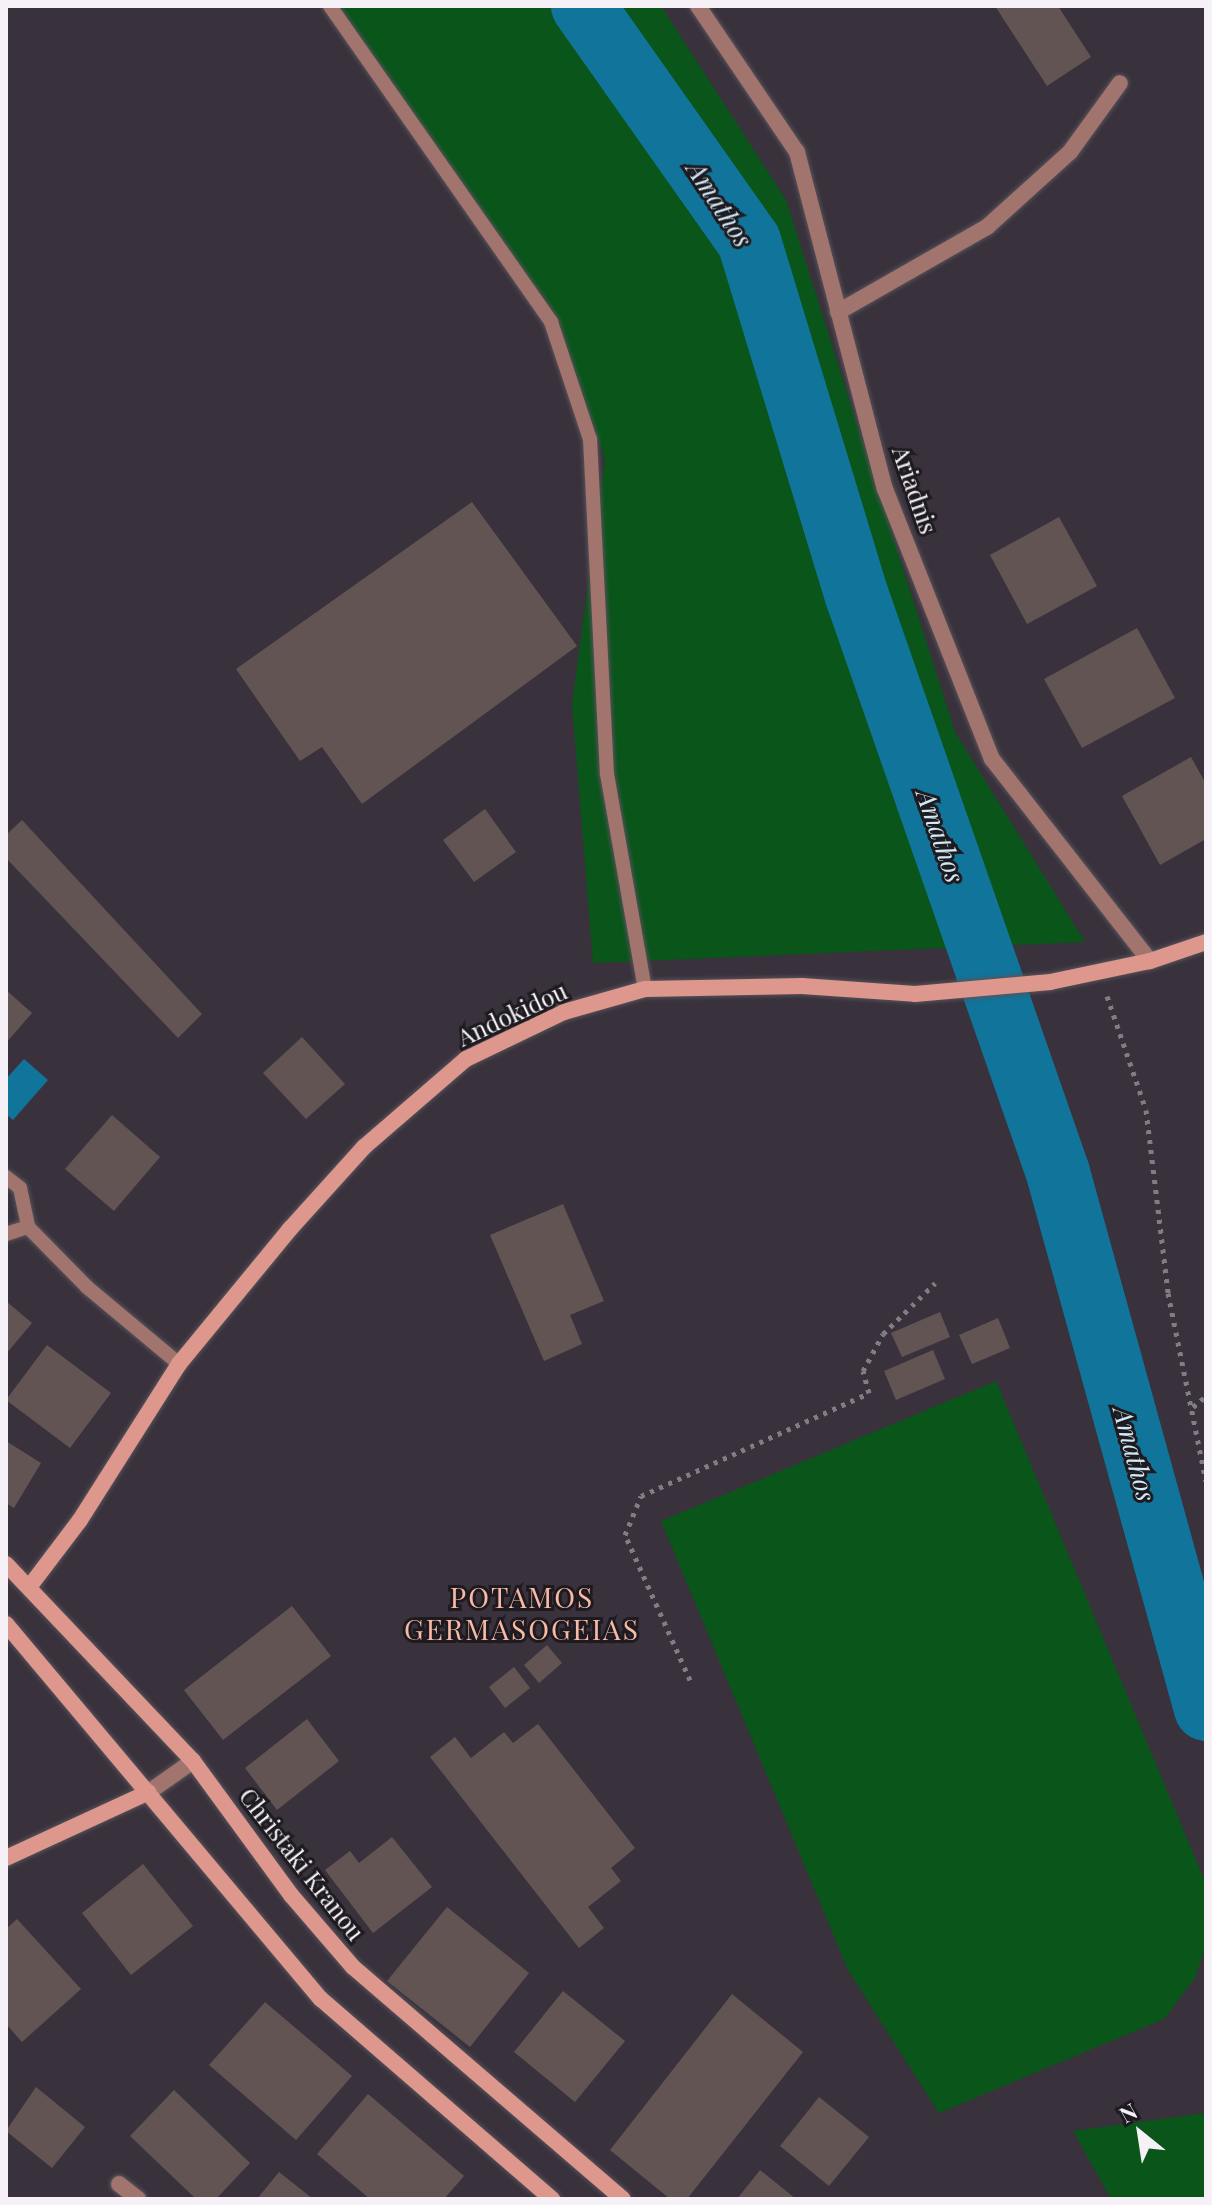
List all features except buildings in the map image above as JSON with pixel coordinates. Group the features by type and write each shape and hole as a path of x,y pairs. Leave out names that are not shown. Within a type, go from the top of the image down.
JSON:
{"main road":[{"name":"Andokidou","path":"30,1586 80,1520 179,1364 364,1147 466,1059 564,1012 645,989 802,986 915,994 1050,982 1097,969 1150,961 1206,942"},
{"name":"Christaki Kranou","path":"6,1564 193,1761 291,1895 353,1967 623,2199"},
{"path":"6,1624 321,1999 552,2199"},
{"path":"6,1858 149,1792"}],"street":[{"name":"Ariadnis","path":"698,6 797,152 885,489 992,759 1150,961"},
{"path":"838,312 987,227 1070,152 1120,83"},
{"path":"149,1792 193,1761"},
{"path":"119,2184 138,2199"}],"lane":[{"path":"330,6 551,322 590,439 607,774 645,989"},
{"path":"6,1177 20,1188 28,1227 87,1287 179,1364"},
{"path":"6,1234 28,1227"}],"path":[{"path":"1097,969 1146,1110 1168,1293 1206,1481"},
{"path":"690,1680 625,1535 641,1496 869,1393 863,1371 883,1334 935,1283"},
{"path":"1193,1407 1206,1396"}],"green space":[{"path":"324,6 661,6 786,200 955,732 1085,942 593,963 572,704 605,459 552,309"},
{"path":"996,1381 1206,1884 1206,1945 1195,1978 1164,2019 939,2113 848,1970 661,1521"},
{"path":"1206,2113 1206,2199 1111,2199 1073,2131"}],"water":[{"path":"24,1059 48,1080 13,1120 6,1114 6,1079"}],"waterway":[{"name":"Amathos","path":"583,6 749,241 857,596 1058,1173 1206,1709"}],"district":[{"name":"POTAMOS GERMASOGEIAS","path":"522,1613"}]}
